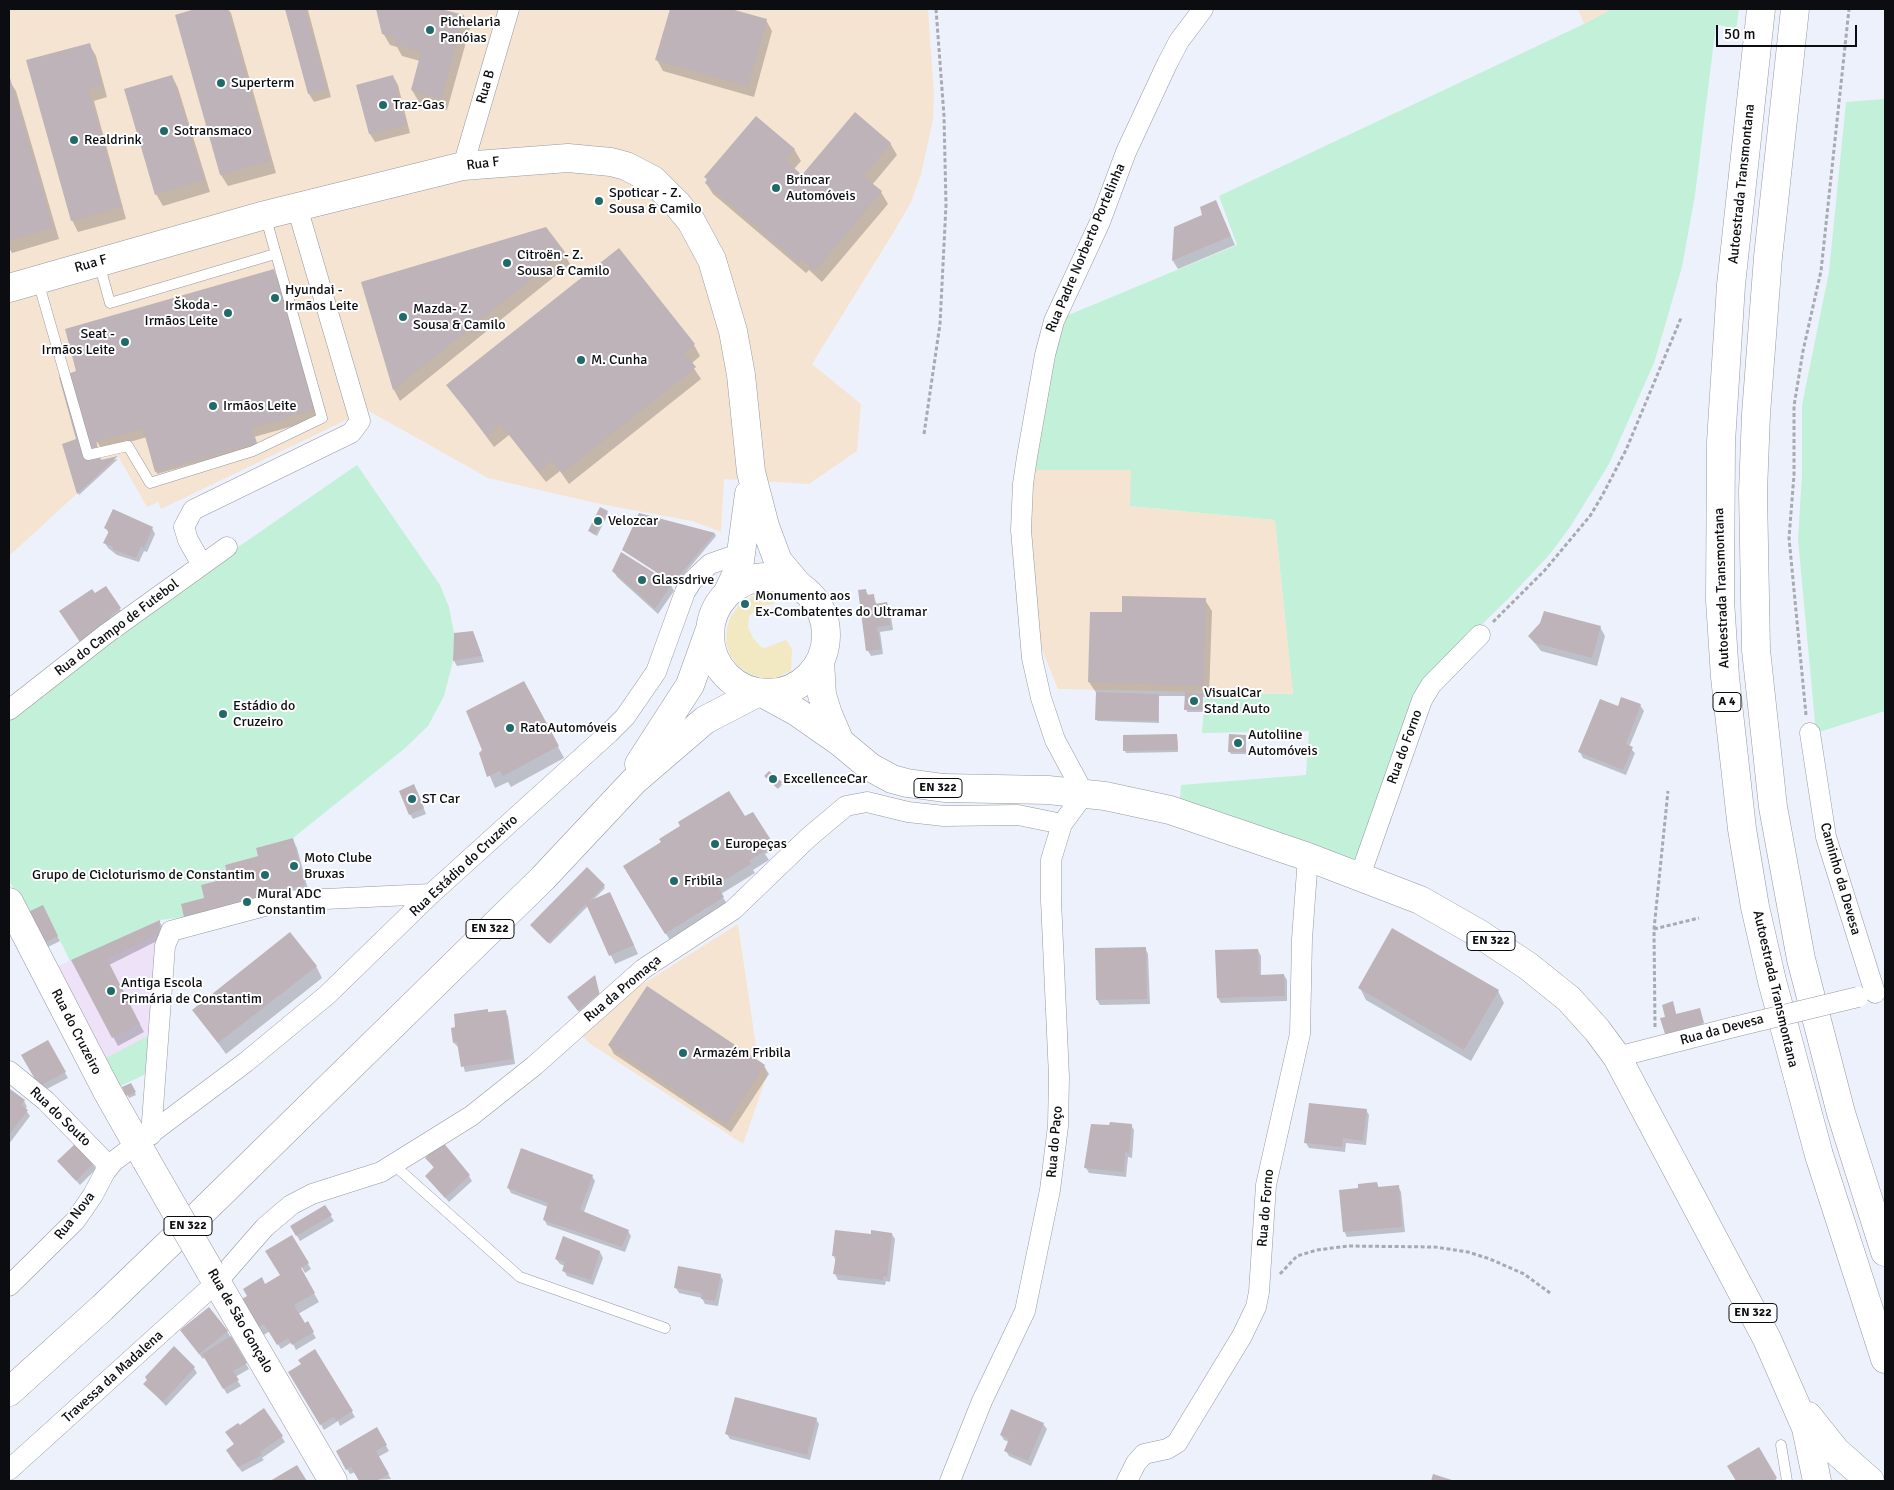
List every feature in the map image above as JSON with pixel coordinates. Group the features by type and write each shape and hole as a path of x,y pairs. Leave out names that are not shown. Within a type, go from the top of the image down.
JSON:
{"main road":[{"name":"Autoestrada Transmontana","path":"1760,18 1732,286 1721,442 1720,600 1725,677 1742,829 1755,906 1772,981 1819,1155 1885,1359"},
{"name":"A 4","path":"1794,19 1768,256 1758,394 1753,492 1756,650 1773,807 1801,959 1841,1113 1885,1252"},
{"name":"Rua F","path":"9,288 264,215 463,166 541,159 611,162 640,171 653,180 678,204 691,221 708,253 726,306 741,376 751,472"},
{"path":"728,592 736,577 742,557 751,472"},
{"path":"751,472 771,545 783,569 799,586"},
{"name":"EN 322","path":"9,1392 102,1308 204,1210 543,878 650,766 705,720 730,706 761,694 781,692 797,686 810,675 820,661 825,645 825,628 821,612 812,597 799,586 782,579 763,577 744,582 728,592 718,603 690,685 615,801"},
{"name":"EN 322","path":"709,632 711,650 720,667 738,685 789,707 840,742 870,768 907,783 944,788 1048,790 1131,800 1170,810 1360,876 1435,908 1512,955 1569,999 1597,1030 1616,1057 1767,1340 1792,1392 1811,1445 1816,1481"},
{"name":"EN 322","path":"820,661 825,704 840,742"},
{"name":"Rua do Cruzeiro","path":"9,902 107,1092 145,1147"},
{"name":"Rua de São Gonçalo","path":"145,1147 214,1277 333,1481"},
{"name":"EN 322","path":"1792,1392 1829,1443 1868,1480"},
{"name":"EN 322","path":"1833,1481 1849,1476 1868,1480"}],"street":[{"name":"Rua B","path":"463,166 509,9"},
{"name":"Rua Padre Norberto Portelinha","path":"1084,794 1055,740 1041,698 1032,658 1022,557 1021,506 1024,474 1045,355 1054,321 1100,222 1126,152 1167,64 1179,41 1203,9"},
{"path":"202,565 188,540 184,527 193,510 351,433 360,421 297,207"},
{"name":"Rua do Campo de Futebol","path":"9,710 106,634 227,547"},
{"name":"Rua Estádio do Cruzeiro","path":"145,1147 302,1018 368,958 431,894 533,803 625,717 656,672 686,592 692,582 710,564 730,557 742,557"},
{"name":"Rua do Forno","path":"1360,876 1422,700 1432,685 1480,635"},
{"name":"Caminho da Devesa","path":"1810,734 1826,837 1873,993"},
{"name":"Rua do Paço","path":"950,1481 982,1401 1025,1311 1052,1180 1058,1126 1060,1077 1051,874 1054,848 1062,824 1084,794"},
{"name":"Rua da Promaça","path":"214,1277 265,1227 291,1205 312,1194 369,1177 394,1165 454,1127 503,1090 643,969 733,910 809,837 846,806 867,802 908,812 944,816 1018,814 1062,824"},
{"name":"Rua do Forno","path":"1127,1481 1136,1463 1144,1454 1167,1449 1177,1444 1242,1336 1256,1307 1259,1292 1266,1185 1300,1034 1302,939 1308,857"},
{"path":"145,1147 165,946 171,931 283,901 431,894"},
{"name":"Rua da Devesa","path":"1616,1057 1873,993"},
{"name":"Rua do Souto","path":"9,1071 46,1101 109,1166"},
{"name":"Rua Nova","path":"9,1286 75,1221 88,1204 109,1166 145,1147"},
{"name":"Travessa da Madalena","path":"9,1470 214,1277"}],"lane":[{"path":"38,280 88,455 128,446 150,483 253,451 322,418 264,215"},
{"path":"98,262 110,303 276,254"},
{"path":"394,1165 520,1277 665,1328"},
{"path":"1781,1446 1787,1481"}],"path":[{"path":"924,434 940,324 946,205 944,116 936,9"},
{"path":"1810,734 1804,708 1789,538 1794,474 1794,406 1820,270 1849,9"},
{"path":"1480,635 1545,570 1596,506 1626,450 1681,318"},
{"path":"1656,1048 1654,929 1668,791"},
{"path":"1654,929 1699,918"},
{"path":"1277,1278 1297,1256 1317,1250 1348,1246 1435,1247 1468,1252 1490,1259 1524,1274 1550,1293"}],"shaded area":[{"path":"9,9 928,9 934,95 933,120 921,174 911,202 895,230 812,364 861,404 857,451 809,484 724,479 721,532 692,521 600,504 488,478 367,410 161,509 158,502 147,507 118,456 9,556"},
{"path":"1578,9 1612,9 1584,24"},
{"path":"1034,470 1132,470 1130,506 1275,520 1293,694 1058,689 1038,640 1030,542"},
{"name":"Antiga Escola Primária de Constantim","path":"160,920 150,1072 116,1088 54,968"},
{"path":"738,924 758,1060 765,1065 767,1075 743,1144 589,1043 580,1032 630,992"}],"green space":[{"path":"1612,9 1739,9 1736,30 1716,24 1695,195 1682,267 1654,363 1609,464 1570,527 1550,554 1509,598 1433,672 1415,696 1395,745 1357,860 1180,801 1181,785 1306,775 1309,731 1202,733 1205,693 1293,694 1275,520 1130,506 1131,470 1034,470 1057,344 1066,316 1237,245 1219,196 1584,24"},
{"path":"1885,99 1885,711 1816,733 1798,539 1802,475 1802,405 1829,272 1846,102"},
{"name":"Estádio do Cruzeiro","path":"357,465 440,585 449,607 454,633 453,661 444,696 428,726 404,749 293,838 256,848 258,856 225,865 228,878 201,885 204,898 184,917 160,920 70,961 58,936 42,944 9,880 9,716 212,565"},
{"path":"152,1034 150,1072 116,1088 102,1060"}],"sand":[{"path":"764,594 775,595 774,604 761,606 749,616 748,627 753,638 761,647 765,648 786,640 792,649 791,671 775,678 762,678 749,674 738,666 730,655 726,642 727,628 731,616 739,605 751,597"}],"building":[{"path":"195,9 227,9 270,161 220,175 175,15"},
{"path":"285,9 305,9 327,89 308,94"},
{"path":"376,9 441,9 464,15 441,99 411,90 421,52 394,44 396,38 382,34"},
{"path":"670,9 731,9 767,19 748,86 655,60"},
{"path":"90,43 102,85 88,89 121,207 71,221 26,60"},
{"path":"172,75 204,180 155,195 124,89"},
{"path":"393,75 406,125 369,134 356,85"},
{"path":"9,79 53,228 9,240"},
{"path":"855,112 891,143 863,176 882,191 815,271 802,259 799,263 705,183 707,179 704,177 756,116 795,149 785,160 802,175"},
{"path":"1216,200 1231,236 1172,261 1174,227 1202,215 1200,207"},
{"path":"546,227 565,252 393,390 361,282"},
{"path":"619,248 695,344 684,353 696,367 562,473 552,461 538,471 501,424 487,436 446,385"},
{"path":"274,269 314,410 252,428 257,443 155,472 143,429 96,442 101,460 118,456 77,494 62,444 76,439 59,377 76,371 65,329"},
{"path":"600,507 608,511 595,534 588,531"},
{"path":"113,509 153,527 144,548 141,546 136,558 112,549 113,547 103,543 109,531 104,528"},
{"path":"639,513 715,533 673,583 622,550"},
{"path":"621,552 672,584 655,609 612,571"},
{"path":"106,586 121,608 109,617 112,620 80,642 59,611 92,589 95,593"},
{"path":"866,589 867,595 874,594 875,604 887,602 890,625 877,627 881,649 866,651 858,590"},
{"path":"1122,596 1206,598 1203,686 1088,682 1090,612 1122,612"},
{"path":"1544,611 1601,626 1592,658 1535,643 1528,636 1540,623"},
{"path":"473,631 482,656 453,661 454,633"},
{"path":"524,681 559,746 503,776 500,771 487,777 479,753 482,750 466,711"},
{"path":"1096,692 1159,694 1158,721 1095,720"},
{"path":"1185,692 1203,693 1202,710 1184,710"},
{"path":"1621,697 1641,704 1626,744 1633,747 1623,770 1578,752 1600,699 1618,706"},
{"path":"1177,734 1178,750 1123,751 1123,735"},
{"path":"1229,734 1246,735 1246,752 1228,752"},
{"path":"769,771 782,782 777,788 764,776"},
{"path":"414,784 424,808 409,815 399,791"},
{"path":"729,791 745,816 753,812 771,840 761,845 765,851 749,861 751,864 717,885 724,897 665,934 623,866 661,842 659,839 680,826 678,822"},
{"path":"293,838 305,885 184,917 181,904 204,898 201,885 228,878 225,865 258,856 256,848"},
{"path":"587,867 605,885 589,901 610,892 634,945 609,956 586,904 548,943 530,925"},
{"path":"43,905 58,936 42,944 26,913"},
{"path":"160,920 159,934 107,959 140,1024 112,1038 71,960"},
{"path":"1392,928 1499,990 1464,1050 1358,988"},
{"path":"290,932 317,966 218,1043 192,1010"},
{"path":"1146,947 1147,999 1096,1000 1095,948"},
{"path":"1258,949 1259,975 1284,974 1285,996 1217,998 1215,950"},
{"path":"595,975 599,993 578,1011 567,997"},
{"name":"Armazém Fribila","path":"647,986 765,1065 726,1124 608,1045"},
{"path":"1673,1001 1676,1014 1700,1008 1704,1023 1665,1034 1660,1018 1665,1017 1662,1005"},
{"path":"488,1009 488,1012 506,1010 513,1059 461,1067 457,1042 453,1043 451,1028 455,1027 454,1014"},
{"path":"48,1040 66,1072 39,1086 21,1055"},
{"path":"131,1083 136,1092 126,1096 122,1087"},
{"path":"10,1089 25,1100 21,1105 28,1110 9,1135"},
{"path":"1309,1103 1367,1109 1363,1141 1343,1138 1342,1147 1304,1143"},
{"path":"1110,1122 1132,1124 1129,1153 1125,1152 1124,1172 1084,1168 1091,1124 1109,1125"},
{"path":"442,1141 470,1175 445,1198 425,1176 434,1167 425,1158"},
{"path":"75,1144 94,1163 76,1181 57,1161"},
{"path":"521,1148 593,1175 580,1210 629,1230 622,1247 543,1220 548,1203 507,1188"},
{"path":"1377,1182 1378,1187 1399,1185 1402,1227 1343,1232 1339,1190 1358,1188 1358,1184"},
{"path":"325,1205 332,1215 296,1236 290,1226"},
{"path":"835,1230 871,1234 871,1230 892,1233 887,1277 883,1276 883,1280 833,1274 836,1256 832,1256"},
{"path":"292,1235 309,1263 301,1268 315,1293 294,1305 305,1323 308,1321 314,1332 292,1345 288,1338 277,1345 264,1324 253,1330 237,1302 247,1296 243,1289 262,1277 265,1284 280,1275 265,1251"},
{"path":"563,1236 600,1251 591,1280 562,1271 565,1262 555,1259"},
{"path":"678,1266 721,1274 715,1301 701,1299 702,1293 674,1288"},
{"path":"209,1307 228,1331 199,1354 180,1330"},
{"path":"231,1336 247,1363 233,1371 239,1380 223,1389 202,1354"},
{"path":"174,1346 195,1367 163,1402 143,1384 147,1380 145,1377"},
{"path":"315,1349 353,1411 336,1421 334,1417 320,1425 288,1372 301,1364 298,1360"},
{"path":"735,1397 817,1418 807,1455 725,1434"},
{"path":"264,1408 283,1436 260,1452 262,1455 238,1467 226,1450 234,1444 225,1432 238,1423 240,1425"},
{"path":"1011,1409 1044,1423 1028,1461 1004,1451 1009,1439 1000,1435"},
{"path":"377,1427 387,1445 376,1451 389,1474 376,1481 359,1481 351,1467 346,1470 336,1451"},
{"path":"1759,1447 1777,1478 1771,1481 1736,1481 1727,1466"},
{"path":"297,1465 307,1481 270,1481"},
{"path":"1433,1474 1455,1481 1431,1481"}],"place":[{"name":"Pichelaria Panóias","path":"430,30"},
{"name":"Superterm","path":"221,83"},
{"name":"Traz-Gas","path":"383,105"},
{"name":"Sotransmaco","path":"164,131"},
{"name":"Realdrink","path":"74,140"},
{"name":"Brincar Automóveis","path":"776,188"},
{"name":"Spoticar - Z. Sousa & Camilo","path":"599,201"},
{"name":"Citroën - Z. Sousa & Camilo","path":"507,263"},
{"name":"Hyundai - Irmãos Leite","path":"275,298"},
{"name":"Škoda - Irmãos Leite","path":"228,313"},
{"name":"Mazda- Z. Sousa & Camilo","path":"403,317"},
{"name":"Seat - Irmãos Leite","path":"125,342"},
{"name":"M. Cunha","path":"581,360"},
{"name":"Irmãos Leite","path":"213,406"},
{"name":"Velozcar","path":"598,521"},
{"name":"Glassdrive","path":"642,580"},
{"name":"Monumento aos Ex-Combatentes do Ultramar","path":"745,604"},
{"name":"VisualCar Stand Auto","path":"1194,701"},
{"name":"Estádio do Cruzeiro","path":"223,714"},
{"name":"RatoAutomóveis","path":"510,728"},
{"name":"Autoliine Automóveis","path":"1238,743"},
{"name":"ExcellenceCar","path":"773,779"},
{"name":"ST Car","path":"412,799"},
{"name":"Europeças","path":"715,844"},
{"name":"Moto Clube Bruxas","path":"294,866"},
{"name":"Grupo de Cicloturismo de Constantim","path":"265,875"},
{"name":"Fribila","path":"674,881"},
{"name":"Mural ADC Constantim","path":"247,902"},
{"name":"Antiga Escola Primária de Constantim","path":"111,991"},
{"name":"Armazém Fribila","path":"683,1053"}]}
